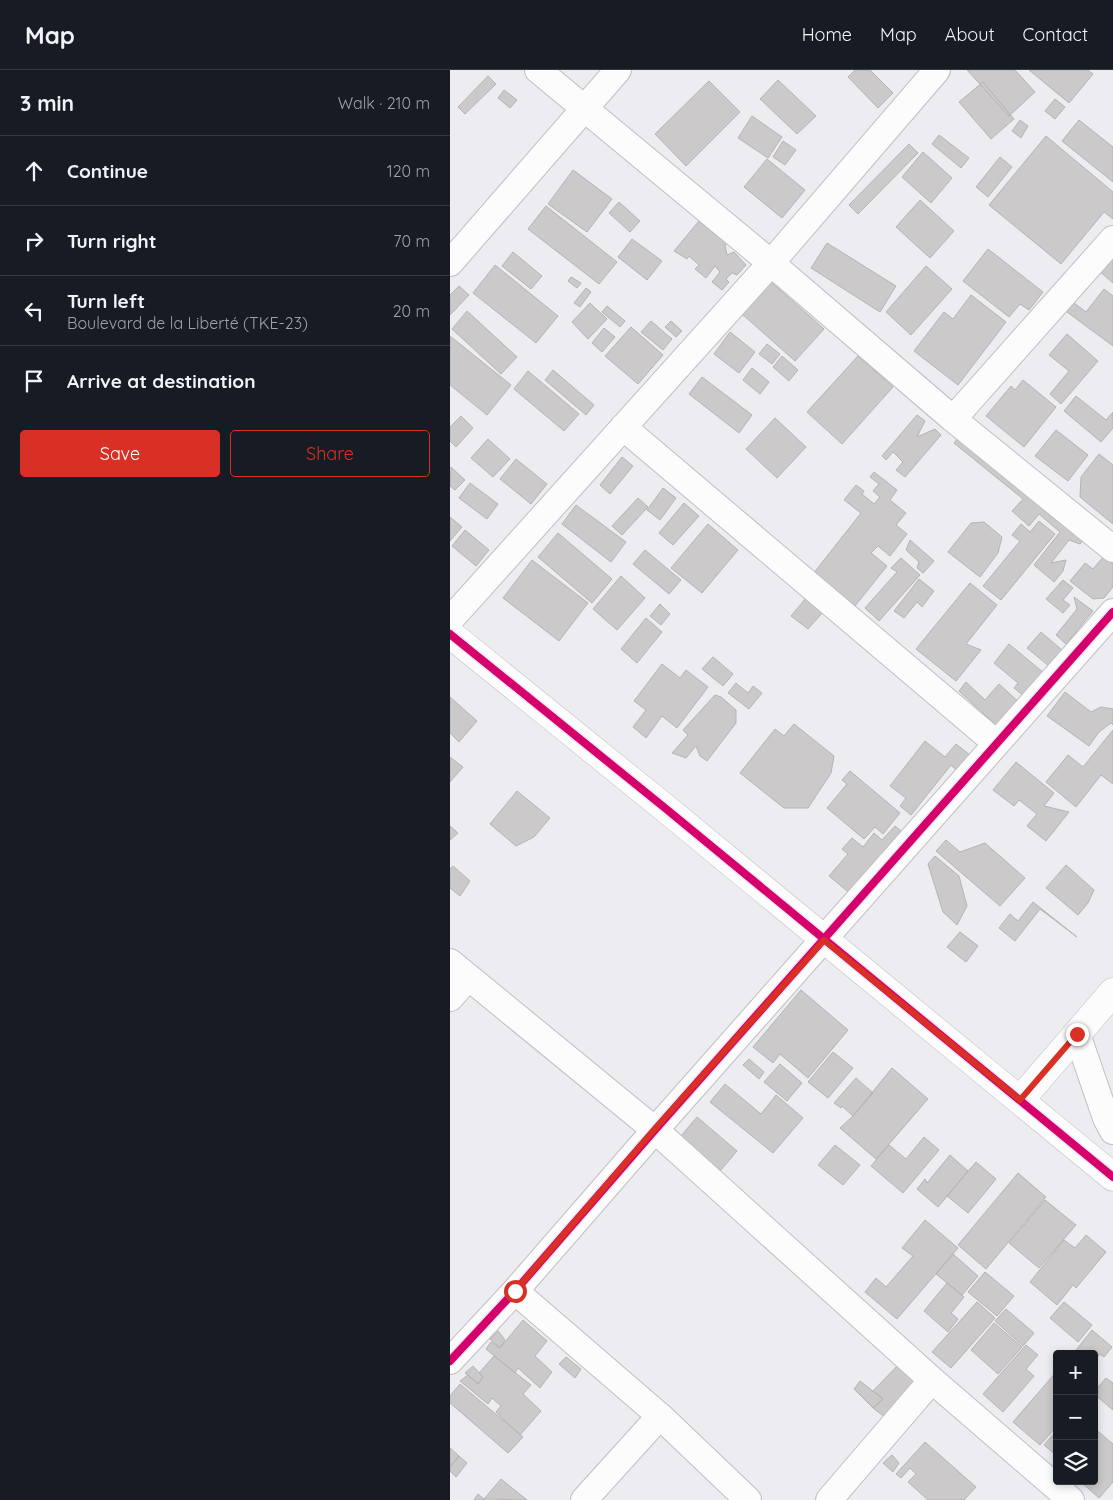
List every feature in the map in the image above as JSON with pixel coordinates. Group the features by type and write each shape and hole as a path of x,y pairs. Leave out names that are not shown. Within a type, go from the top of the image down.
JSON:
{"street":[{"path":"538,70 771,263 953,419 1113,549"},
{"path":"450,263 618,70"},
{"path":"450,620 771,263 937,70"},
{"path":"953,419 1113,240"},
{"path":"623,427 996,743"},
{"path":"450,1361 515,1291 654,1130 1113,612"},
{"path":"450,634 1113,1177"},
{"path":"450,998 459,970 654,1130 932,1380 1071,1500"},
{"path":"1020,1100 1113,992"},
{"path":"1077,1034 1106,1118 1113,1131"},
{"path":"515,1291 660,1416 748,1500"},
{"path":"829,1500 932,1380"},
{"path":"584,1500 660,1416"}],"building":[{"path":"855,70 870,70 893,93 878,108 848,77"},
{"path":"967,70 1015,70 1035,92 1009,116"},
{"path":"1029,70 1088,70 1093,74 1069,103"},
{"path":"488,76 496,84 465,114 458,107"},
{"path":"778,80 816,116 797,134 760,99"},
{"path":"709,81 740,112 686,166 655,134"},
{"path":"983,82 1014,119 991,139 959,102"},
{"path":"504,90 517,100 510,108 498,98"},
{"path":"1055,99 1065,107 1055,119 1045,111"},
{"path":"752,116 782,137 768,158 738,138"},
{"path":"1020,120 1028,126 1021,138 1012,131"},
{"path":"1079,120 1113,147 1113,182 1062,141"},
{"path":"939,135 969,158 961,168 932,144"},
{"path":"1046,136 1113,192 1113,219 1104,212 1061,264 989,205"},
{"path":"783,141 796,150 785,165 773,157"},
{"path":"909,144 918,153 858,214 849,205"},
{"path":"923,152 952,178 931,203 902,177"},
{"path":"1000,157 1012,167 988,197 976,187"},
{"path":"767,159 805,190 782,218 744,187"},
{"path":"573,170 612,199 587,232 548,204"},
{"path":"920,200 954,231 930,258 896,227"},
{"path":"619,202 640,221 630,232 609,213"},
{"path":"546,206 617,262 599,284 528,229"},
{"path":"699,221 727,243 725,246 727,255 734,252 746,265 737,275 732,273 726,279 729,282 722,290 712,282 720,272 715,266 706,278 695,269 699,265 689,256 687,259 674,251"},
{"path":"632,239 662,261 647,280 618,257"},
{"path":"827,243 896,286 880,312 811,268"},
{"path":"988,249 1043,292 1029,310 1020,304 1009,317 963,281"},
{"path":"513,252 542,276 531,289 502,266"},
{"path":"1113,253 1113,283 1098,270"},
{"path":"495,265 558,316 536,343 473,293"},
{"path":"926,266 952,289 911,335 886,312"},
{"path":"571,277 581,283 577,288 568,281"},
{"path":"771,282 824,329 795,361 742,314"},
{"path":"459,286 469,295 450,315 450,295"},
{"path":"586,288 591,292 580,307 574,303"},
{"path":"1104,289 1113,296 1113,346 1063,309 1070,300 1086,312"},
{"path":"971,295 1006,322 958,385 914,351 944,312 953,319"},
{"path":"590,303 607,319 588,339 572,322"},
{"path":"607,306 625,321 620,327 602,312"},
{"path":"467,311 517,357 501,374 452,329"},
{"path":"651,321 672,339 663,350 641,332"},
{"path":"671,321 682,331 676,337 665,327"},
{"path":"631,327 663,355 638,384 605,356"},
{"path":"604,328 615,337 602,352 592,343"},
{"path":"730,332 755,352 739,373 714,354"},
{"path":"1067,334 1098,361 1061,404 1050,394 1069,371 1049,355"},
{"path":"450,336 511,385 487,415 450,385"},
{"path":"767,344 780,354 772,364 759,354"},
{"path":"782,356 798,370 789,381 773,367"},
{"path":"858,356 893,387 842,444 807,412"},
{"path":"752,368 769,382 760,394 743,380"},
{"path":"553,370 594,405 586,415 545,380"},
{"path":"528,371 579,414 564,431 514,389"},
{"path":"702,377 752,415 739,433 689,394"},
{"path":"1023,380 1056,407 1024,447 986,416 1011,386 1015,390"},
{"path":"1076,396 1106,420 1113,412 1113,428 1101,442 1064,411"},
{"path":"917,415 925,421 917,437 935,429 941,435 905,477 896,470 903,462 893,452 886,460 882,456"},
{"path":"461,416 473,428 456,447 450,441 450,427"},
{"path":"775,418 806,447 777,478 746,449"},
{"path":"1056,430 1088,455 1068,481 1035,456"},
{"path":"962,433 1087,535 1080,544 1069,540 1051,563 1066,560 1063,571 1054,582 1034,565 1060,532 1039,514 1029,526 1012,511 1023,499 954,443"},
{"path":"488,439 510,459 493,477 471,458"},
{"path":"1099,454 1113,465 1113,524 1080,497 1081,477"},
{"path":"622,457 633,466 610,494 600,485"},
{"path":"516,459 547,484 531,504 500,479"},
{"path":"451,467 465,480 455,490 450,486"},
{"path":"874,472 897,490 890,500 906,513 896,525 907,534 890,556 878,546 871,553 887,566 855,606 813,574 861,513 844,500 856,485 864,491 862,494 874,504 880,497 873,491 879,484 870,477"},
{"path":"470,483 498,504 487,519 459,498"},
{"path":"663,488 676,498 660,520 647,510"},
{"path":"638,498 648,507 622,535 612,526"},
{"path":"684,503 699,516 673,545 659,533"},
{"path":"576,505 626,542 611,562 562,524"},
{"path":"450,517 462,527 450,541"},
{"path":"1039,521 1055,534 1001,600 983,586 1020,541 1012,535 1021,524 1030,532"},
{"path":"984,522 1002,537 998,553 980,577 948,552 971,523"},
{"path":"708,524 738,550 702,593 671,568"},
{"path":"465,530 489,550 476,566 452,546"},
{"path":"558,533 612,579 592,603 538,557"},
{"path":"910,540 934,561 923,573 917,568 919,562 906,550"},
{"path":"645,550 681,580 669,594 633,564"},
{"path":"1104,556 1113,564 1113,587 1104,598 1093,599 1070,581 1085,563 1093,569"},
{"path":"901,558 920,575 879,621 865,608 897,572 891,568"},
{"path":"532,560 588,603 559,641 503,598"},
{"path":"621,576 645,598 617,630 593,609"},
{"path":"919,579 934,591 922,607 917,602 904,618 894,611"},
{"path":"1063,580 1073,588 1063,600 1070,605 1063,613 1046,599"},
{"path":"970,583 997,605 966,644 981,650 956,681 916,649"},
{"path":"1074,597 1093,611 1066,644 1056,635 1077,609"},
{"path":"806,598 823,612 808,629 791,616"},
{"path":"660,604 670,614 661,625 650,616"},
{"path":"646,618 662,632 637,663 621,649"},
{"path":"1041,632 1062,650 1049,666 1027,648"},
{"path":"1009,644 1044,673 1025,697 1014,688 1018,683 994,663"},
{"path":"713,657 733,674 723,686 702,669"},
{"path":"662,664 680,678 686,670 708,687 677,728 662,716 646,738 633,727 646,710 634,701"},
{"path":"966,682 985,700 999,684 1021,704 999,728 959,691"},
{"path":"736,683 748,693 753,686 762,693 749,709 728,693"},
{"path":"1065,692 1091,712 1101,707 1113,709 1113,725 1111,723 1099,732 1089,746 1047,716"},
{"path":"715,695 721,697 736,710 736,723 707,761 700,756 696,746 686,758 672,753 688,735 683,730"},
{"path":"450,697 477,721 459,742 450,733"},
{"path":"794,724 834,756 831,773 808,808 784,808 740,773 775,729 784,736"},
{"path":"1113,730 1113,784 1101,775 1076,807 1046,782 1068,755 1083,767"},
{"path":"925,741 945,757 956,744 970,755 957,771 951,765 911,815 900,806 906,798 890,786"},
{"path":"450,757 463,767 450,782"},
{"path":"1016,762 1054,793 1044,806 1069,812 1046,841 1027,826 1037,814 1019,800 1014,806 993,790"},
{"path":"850,771 900,813 883,834 875,827 864,839 827,808 847,784 842,780"},
{"path":"517,791 550,818 534,837 516,846 490,824"},
{"path":"450,826 458,833 450,840"},
{"path":"895,826 905,834 852,895 829,876 848,854 842,849 852,838 863,847 874,833 882,840"},
{"path":"946,840 960,852 985,843 1025,878 1000,906 936,851"},
{"path":"935,856 959,876 967,906 957,925 943,912 928,864"},
{"path":"1066,865 1094,890 1088,903 1078,915 1046,888"},
{"path":"453,866 470,881 460,896 450,888 450,869"},
{"path":"1033,902 1077,937 1040,909 1015,941 999,928 1010,914 1018,921"},
{"path":"960,932 978,946 966,962 947,947"},
{"path":"801,990 848,1030 808,1078 780,1054 773,1063 753,1047"},
{"path":"833,1052 853,1068 828,1098 808,1082"},
{"path":"749,1059 764,1072 759,1079 743,1065"},
{"path":"780,1064 802,1083 787,1101 764,1082"},
{"path":"892,1068 928,1099 876,1159 840,1128 853,1116"},
{"path":"856,1078 873,1093 853,1116 842,1106 841,1108 834,1103"},
{"path":"725,1084 761,1114 776,1095 803,1118 773,1153 710,1102"},
{"path":"697,1117 737,1151 720,1171 680,1137"},
{"path":"924,1137 939,1150 903,1193 871,1166 889,1145 906,1159"},
{"path":"835,1145 860,1165 843,1185 818,1165"},
{"path":"950,1155 968,1171 938,1207 917,1189 925,1179 927,1183"},
{"path":"976,1162 996,1179 968,1213 947,1196"},
{"path":"1018,1173 1046,1197 986,1269 958,1245"},
{"path":"1045,1200 1076,1225 1039,1268 1009,1243"},
{"path":"925,1220 958,1248 897,1319 865,1292 876,1278 886,1287 913,1256 902,1248"},
{"path":"1086,1235 1106,1252 1076,1288 1073,1285 1057,1305 1030,1282 1064,1240 1075,1248"},
{"path":"953,1254 978,1276 962,1295 936,1274"},
{"path":"985,1272 1014,1296 997,1316 968,1292"},
{"path":"947,1283 964,1297 951,1313 958,1319 948,1332 924,1311"},
{"path":"977,1302 995,1318 951,1368 932,1352"},
{"path":"1064,1302 1092,1325 1078,1342 1050,1318"},
{"path":"1006,1309 1034,1333 1023,1346 995,1321"},
{"path":"523,1320 547,1341 535,1356 552,1372 540,1388 518,1368 515,1373 486,1349 491,1342 500,1348"},
{"path":"994,1323 1022,1347 998,1374 971,1350"},
{"path":"1092,1330 1112,1347 1104,1357 1100,1354 1098,1356 1098,1350 1076,1350"},
{"path":"498,1331 505,1340 500,1348 490,1339"},
{"path":"1026,1345 1038,1355 1026,1369 1034,1376 1003,1412 983,1394"},
{"path":"494,1356 531,1385 523,1394 541,1411 520,1435 496,1412 501,1406 492,1398 488,1404 460,1381 468,1375 478,1384 483,1377 479,1373"},
{"path":"566,1357 581,1369 575,1378 559,1364"},
{"path":"901,1362 921,1380 886,1418 873,1408 883,1399 873,1391"},
{"path":"473,1366 483,1377 478,1384 465,1373"},
{"path":"1053,1376 1053,1430 1040,1445 1013,1422"},
{"path":"1106,1378 1113,1383 1113,1410 1098,1397 1098,1387"},
{"path":"860,1381 883,1399 873,1408 854,1389"},
{"path":"460,1384 523,1437 508,1453 450,1403 450,1396"},
{"path":"1098,1431 1113,1444 1113,1482 1099,1498 1084,1485 1098,1485"},
{"path":"1053,1435 1053,1453 1044,1445"},
{"path":"925,1442 976,1487 964,1500 928,1500 908,1482 916,1474 910,1468 901,1478 896,1474"},
{"path":"450,1448 459,1456 450,1467"},
{"path":"892,1455 899,1463 893,1472 883,1463"},
{"path":"459,1456 467,1463 456,1477 450,1471 450,1467"},
{"path":"501,1479 527,1500 484,1499"},
{"path":"478,1494 485,1500 474,1500"}],"cycle path":[{"path":"450,1361 515,1291 1113,612"},
{"path":"450,634 665,808 1113,1177"}],"route":[{"path":"515,1291 654,1130 824,940 1020,1100 1077,1034"}]}
